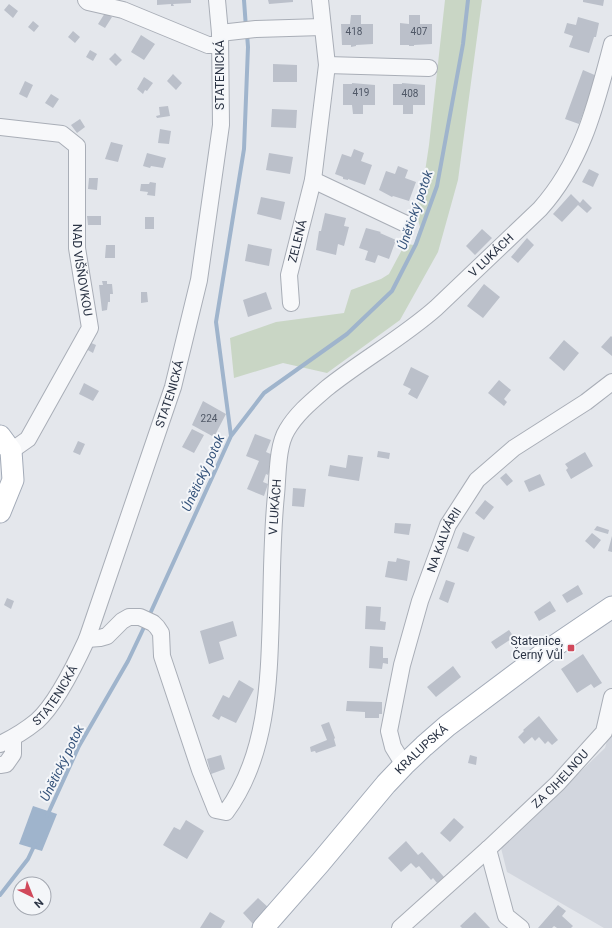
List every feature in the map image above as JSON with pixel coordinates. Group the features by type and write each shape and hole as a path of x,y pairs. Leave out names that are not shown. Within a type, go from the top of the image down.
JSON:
{"main road":[{"path":"0,512 13,480 6,444"},
{"name":"KRALUPSKÁ","path":"262,928 404,765 447,726 547,651 612,607"}],"street":[{"path":"86,0 88,2 123,10 208,44 249,30 322,28"},
{"name":"STATENICKÁ","path":"7,741 37,721 47,710 68,677 87,639 173,387 199,280 221,125 220,39 217,0"},
{"name":"ZELENÁ","path":"291,303 289,275 313,180 327,65 320,0"},
{"name":"V LUKÁCH","path":"87,639 108,636 122,621 129,617 140,617 153,623 157,627 161,633 162,656 200,770 216,810 226,812 242,787 250,768 264,714 270,661 274,513 282,443 286,431 303,409 335,382 420,322 436,308 553,195 570,167 589,127 600,92 612,44"},
{"path":"327,65 429,68"},
{"name":"NAD VIŠŇOVKOU","path":"0,127 62,134 77,146 77,248 90,328 28,439 6,444"},
{"path":"313,180 406,224"},
{"name":"NA KALVÁRII","path":"404,765 393,747 389,731 402,665 420,601 448,525 477,480 482,475 514,448 586,402 612,382"},
{"name":"ZA CIHELNOU","path":"400,928 488,849 558,783 604,732 612,697"},
{"path":"0,765 6,764 13,754 7,741"},
{"path":"488,849 506,916 521,928"}],"shaded area":[{"path":"612,723 612,928 604,928 507,872 501,848 605,748"}],"green space":[{"path":"445,0 482,0 458,180 438,252 400,320 327,373 283,363 234,378 230,338 276,322 344,313 351,290 381,279 389,274 405,244 414,245 420,227 416,211 423,185 429,145"}],"water":[{"path":"33,806 57,814 42,851 19,844"}],"building":[{"path":"157,0 191,0 191,3 173,4 174,6 171,6 171,4 157,5"},
{"path":"268,0 293,0 293,2 269,4"},
{"path":"583,0 604,0 603,6 583,2"},
{"path":"9,4 18,11 13,18 4,10"},
{"path":"105,13 112,17 105,28 98,24"},
{"path":"351,15 361,15 361,24 373,24 373,44 356,45 351,47 351,45 342,45 341,24 350,24"},
{"path":"409,15 420,15 420,24 432,24 432,44 414,46 400,45 400,23 409,24"},
{"path":"578,17 599,23 596,37 594,37 589,53 569,47 573,36 564,33 567,23 576,25"},
{"path":"33,21 39,26 34,32 28,27"},
{"path":"73,31 80,37 75,43 68,37"},
{"path":"141,35 155,44 144,60 131,52"},
{"path":"90,50 97,54 93,61 86,57"},
{"path":"115,53 122,60 116,66 109,59"},
{"path":"273,64 297,65 297,82 273,82"},
{"path":"583,70 597,76 579,124 565,119"},
{"path":"173,74 182,83 176,90 167,81"},
{"path":"144,77 153,83 147,91 145,90 143,94 137,89"},
{"path":"25,81 33,85 27,98 19,94"},
{"path":"352,83 375,85 375,105 363,105 363,114 353,114 352,105 343,105 343,84"},
{"path":"402,83 425,85 425,105 413,105 413,114 403,114 403,105 393,105 393,84"},
{"path":"51,94 59,99 53,108 45,103"},
{"path":"168,106 170,116 157,118 156,116 160,115 159,107"},
{"path":"272,109 297,110 296,128 271,127"},
{"path":"80,119 85,127 77,133 71,125"},
{"path":"160,129 171,131 169,144 158,143"},
{"path":"111,142 123,145 118,162 105,159"},
{"path":"354,149 364,153 361,161 372,165 365,185 348,179 343,179 343,177 335,174 342,154 351,157"},
{"path":"147,153 166,158 163,168 151,166 150,168 143,166"},
{"path":"269,153 293,157 290,174 266,170"},
{"path":"398,166 408,170 405,178 416,182 409,201 393,196 392,197 379,190 386,171 395,174"},
{"path":"589,169 599,174 593,187 582,182"},
{"path":"89,178 98,178 97,190 88,189"},
{"path":"150,182 156,183 155,196 147,195 148,192 140,191 141,184 149,184"},
{"path":"571,194 580,203 583,199 592,208 587,213 578,205 562,222 553,214"},
{"path":"261,197 285,202 281,220 257,214"},
{"path":"325,213 346,218 344,226 349,227 344,246 338,244 336,255 316,250 319,231 321,231"},
{"path":"87,216 101,216 101,225 88,225"},
{"path":"145,217 154,217 154,229 145,229"},
{"path":"366,228 381,232 380,233 396,240 389,259 378,255 375,263 365,260 368,251 359,248"},
{"path":"482,229 492,238 475,255 466,246"},
{"path":"527,238 534,245 518,263 511,257"},
{"path":"248,244 272,249 269,266 245,261"},
{"path":"106,245 115,245 115,258 105,258"},
{"path":"102,281 107,281 107,284 112,284 113,294 110,294 110,302 108,302 107,310 102,311 99,285 103,285"},
{"path":"484,284 500,297 483,318 467,306"},
{"path":"141,292 147,292 148,302 141,303"},
{"path":"266,292 272,309 248,317 243,300"},
{"path":"611,336 612,337 612,356 601,347"},
{"path":"564,340 579,353 564,371 549,358"},
{"path":"89,342 96,345 93,353 86,349"},
{"path":"411,367 429,376 417,399 408,394 411,389 403,385"},
{"path":"499,380 511,390 504,399 507,402 504,406 488,393"},
{"path":"84,383 99,391 93,401 79,394"},
{"path":"203,401 226,414 214,437 192,425"},
{"path":"192,429 204,435 194,453 182,447"},
{"path":"255,434 271,440 266,452 273,455 269,466 271,467 263,482 268,484 264,496 247,489 259,461 246,456"},
{"path":"78,441 85,444 80,455 73,452"},
{"path":"378,451 390,453 389,459 377,457"},
{"path":"585,452 593,466 571,479 566,470 568,468 565,464"},
{"path":"348,455 363,457 359,481 328,476 330,465 346,468"},
{"path":"506,473 513,481 507,486 500,478"},
{"path":"540,474 545,485 529,492 524,481"},
{"path":"293,488 306,489 304,507 292,506"},
{"path":"485,500 494,507 484,520 475,513"},
{"path":"395,523 411,524 409,535 394,533"},
{"path":"597,526 609,530 608,534 594,530"},
{"path":"463,532 475,537 468,552 457,548"},
{"path":"592,533 601,540 594,549 585,541"},
{"path":"612,536 612,552 608,551"},
{"path":"397,558 410,561 407,581 385,577 388,561 396,562"},
{"path":"446,580 455,583 448,603 439,599"},
{"path":"578,585 583,594 567,603 562,595"},
{"path":"7,598 14,601 11,609 4,605"},
{"path":"550,601 556,611 539,621 534,612"},
{"path":"366,606 381,607 380,621 386,622 385,630 365,629"},
{"path":"233,621 237,636 219,642 224,659 209,664 200,631"},
{"path":"509,630 514,637 496,649 491,642"},
{"path":"370,646 383,647 383,658 388,658 388,664 383,663 382,669 369,668"},
{"path":"583,654 602,683 594,688 591,684 577,693 561,669"},
{"path":"453,666 461,677 436,697 427,687"},
{"path":"239,680 254,689 236,723 221,716 219,720 212,716 223,695 229,698"},
{"path":"347,701 382,702 382,714 379,714 379,718 365,718 365,712 346,711"},
{"path":"539,716 558,740 552,745 548,741 545,744 539,737 535,741 532,737 524,744 518,737 524,731 523,730"},
{"path":"329,722 335,738 336,746 316,753 315,751 311,752 310,747 327,740 321,725"},
{"path":"221,755 225,769 211,774 207,759"},
{"path":"470,755 477,757 476,765 468,763"},
{"path":"454,818 464,827 450,842 440,833"},
{"path":"186,820 204,831 187,859 163,845 174,827 180,830"},
{"path":"406,841 418,855 422,852 444,877 437,883 433,878 431,880 419,866 416,868 411,863 401,872 388,858"},
{"path":"258,898 270,909 253,924 243,913"},
{"path":"558,905 566,911 562,916 573,926 571,928 557,928 554,926 552,928 538,928"},
{"path":"210,912 225,921 221,928 200,928"},
{"path":"475,912 490,928 462,928 460,926"}],"waterway":[{"path":"244,0 246,28"},
{"name":"Únětický potok","path":"149,616 231,436 264,393 347,334 392,291 416,244 437,186 463,44 468,0"},
{"path":"231,436 216,322 244,149 248,47 247,34"},
{"name":"Únětický potok","path":"47,816 79,746 128,661 146,623"},
{"name":"Únětický potok","path":"0,895 28,859 35,844"}],"place":[{"name":"Statenice, Černý Vůl","path":"571,648"}]}
